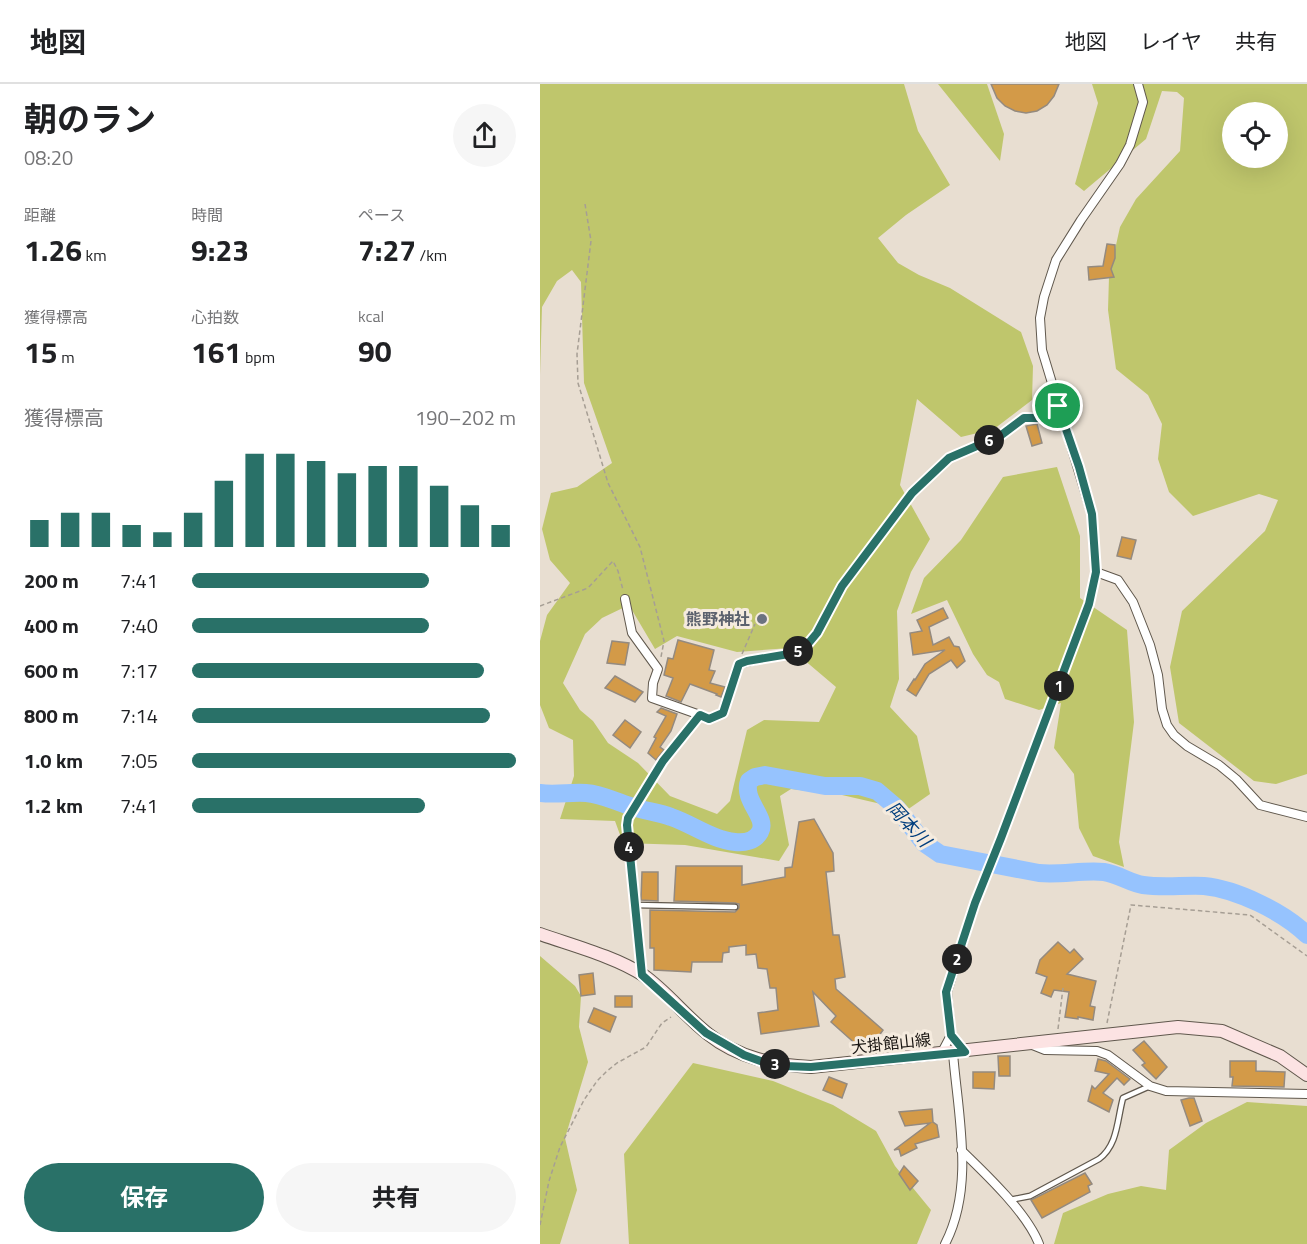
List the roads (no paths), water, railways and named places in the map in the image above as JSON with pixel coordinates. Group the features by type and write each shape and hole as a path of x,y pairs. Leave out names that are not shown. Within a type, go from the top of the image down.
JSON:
{"main road":[{"name":"犬掛館山線","path":"540,934 598,954 642,975 706,1033 722,1044 744,1055 785,1066 811,1067 953,1053 1178,1027 1222,1031 1280,1056 1307,1075"}],"street":[{"path":"945,1244 959,1208 962,1174 946,992 975,903 1089,604 1096,572 1092,514 1042,350 1040,318 1056,260 1120,164 1130,145 1143,102 1138,84"},
{"path":"1096,572 1118,580 1133,602 1150,645 1158,675 1162,709 1167,725 1174,735 1187,746 1219,765 1260,805 1307,817"},
{"path":"625,599 632,633 658,669 653,683 652,698 709,719 723,713 739,664 756,660"},
{"path":"642,975 628,818 663,761 700,715"},
{"path":"951,1035 953,1053"},
{"path":"1030,1044 1045,1050 1098,1051 1108,1055 1150,1086 1166,1091 1307,1094"},
{"path":"961,1150 1023,1217 1039,1244"}],"lane":[{"path":"635,905 735,907"},
{"path":"1008,1200 1030,1196 1108,1152 1116,1132 1124,1098 1150,1086"}],"waterway":[{"name":"岡本川","path":"540,793 598,795 671,817 727,841 738,842 755,838 762,826 749,795 749,781 755,777 765,775 825,786 860,786 877,791 897,808 924,843 940,854 1039,873 1104,872 1143,885 1217,888 1245,897 1273,910 1307,935"}],"place":[{"name":"熊野神社","path":"762,619"}]}
